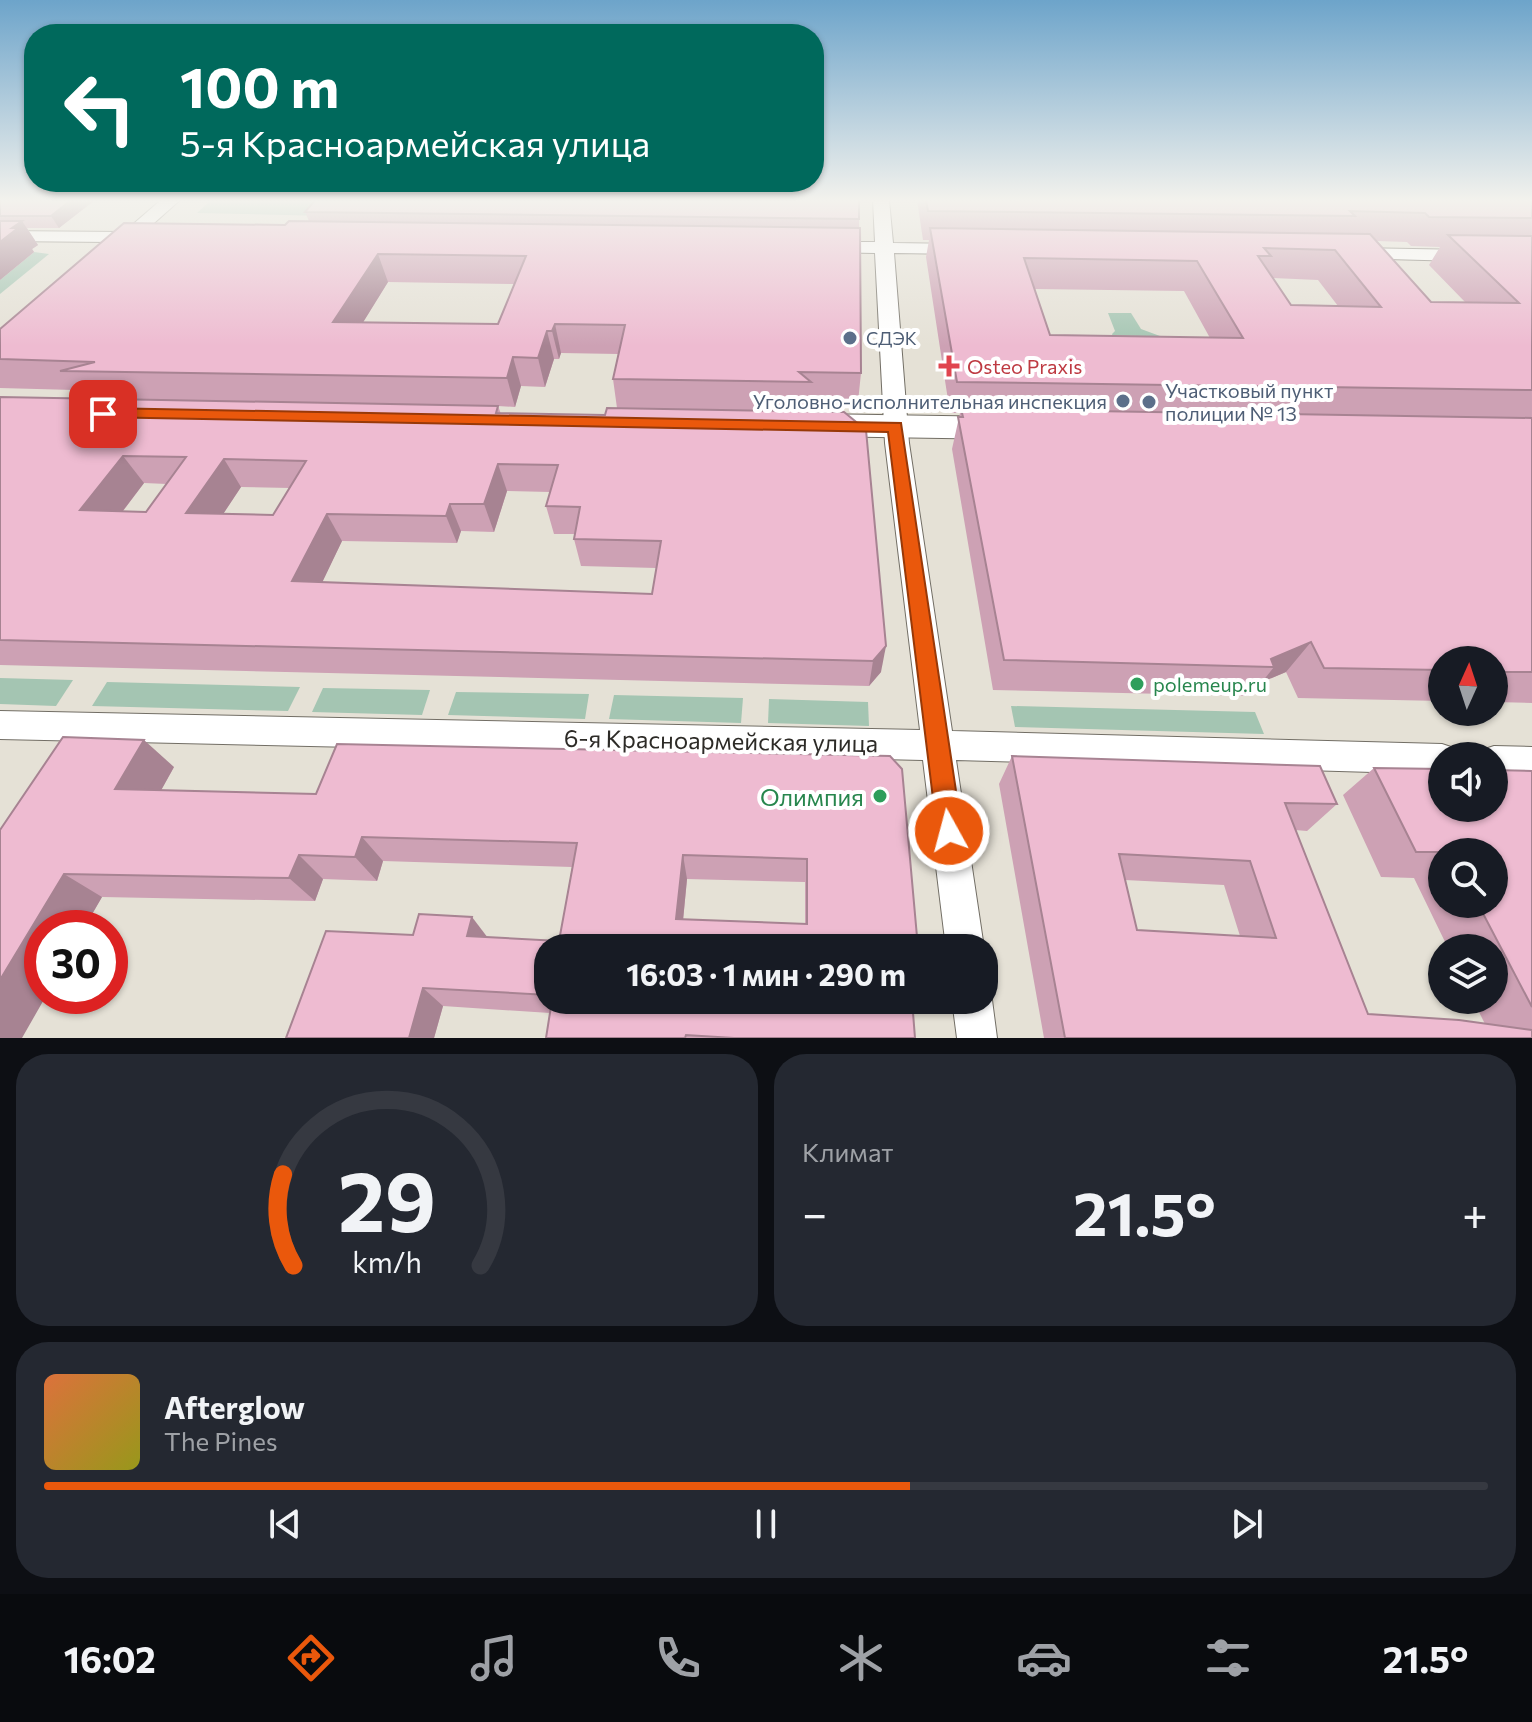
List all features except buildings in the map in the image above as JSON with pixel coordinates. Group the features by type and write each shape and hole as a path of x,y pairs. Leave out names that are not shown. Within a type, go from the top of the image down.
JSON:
{"street":[{"path":"106,257 115,248"},
{"path":"883,248 895,427 963,934"},
{"path":"923,248 974,249"},
{"path":"1341,254 1532,257"},
{"path":"788,425 1035,429"},
{"name":"6-я Красноармейская улица","path":"0,725 1428,759"},
{"path":"1508,761 1532,762"},
{"path":"974,1014 977,1038"}],"green space":[{"path":"34,252 49,254 0,294 0,280"},
{"path":"1108,313 1131,313 1141,329 1168,339 1119,350"},
{"path":"0,678 73,680 56,706 0,704"},
{"path":"107,682 300,687 288,711 92,706"},
{"path":"323,688 430,690 422,715 312,712"},
{"path":"456,692 589,694 585,719 448,715"},
{"path":"614,695 743,698 741,723 609,719"},
{"path":"769,699 868,702 869,726 768,723"},
{"path":"1011,706 1255,712 1264,734 1015,727"}],"place":[{"name":"СДЭК","path":"850,338"},
{"name":"Osteo Praxis","path":"949,366"},
{"name":"Уголовно-исполнительная инспекция","path":"1123,401"},
{"name":"Участковый пункт полиции № 13","path":"1149,402"},
{"name":"polemeup.ru","path":"1137,684"},
{"name":"Олимпия","path":"880,796"}],"route":[{"path":"103,414 895,427 949,831"}]}
